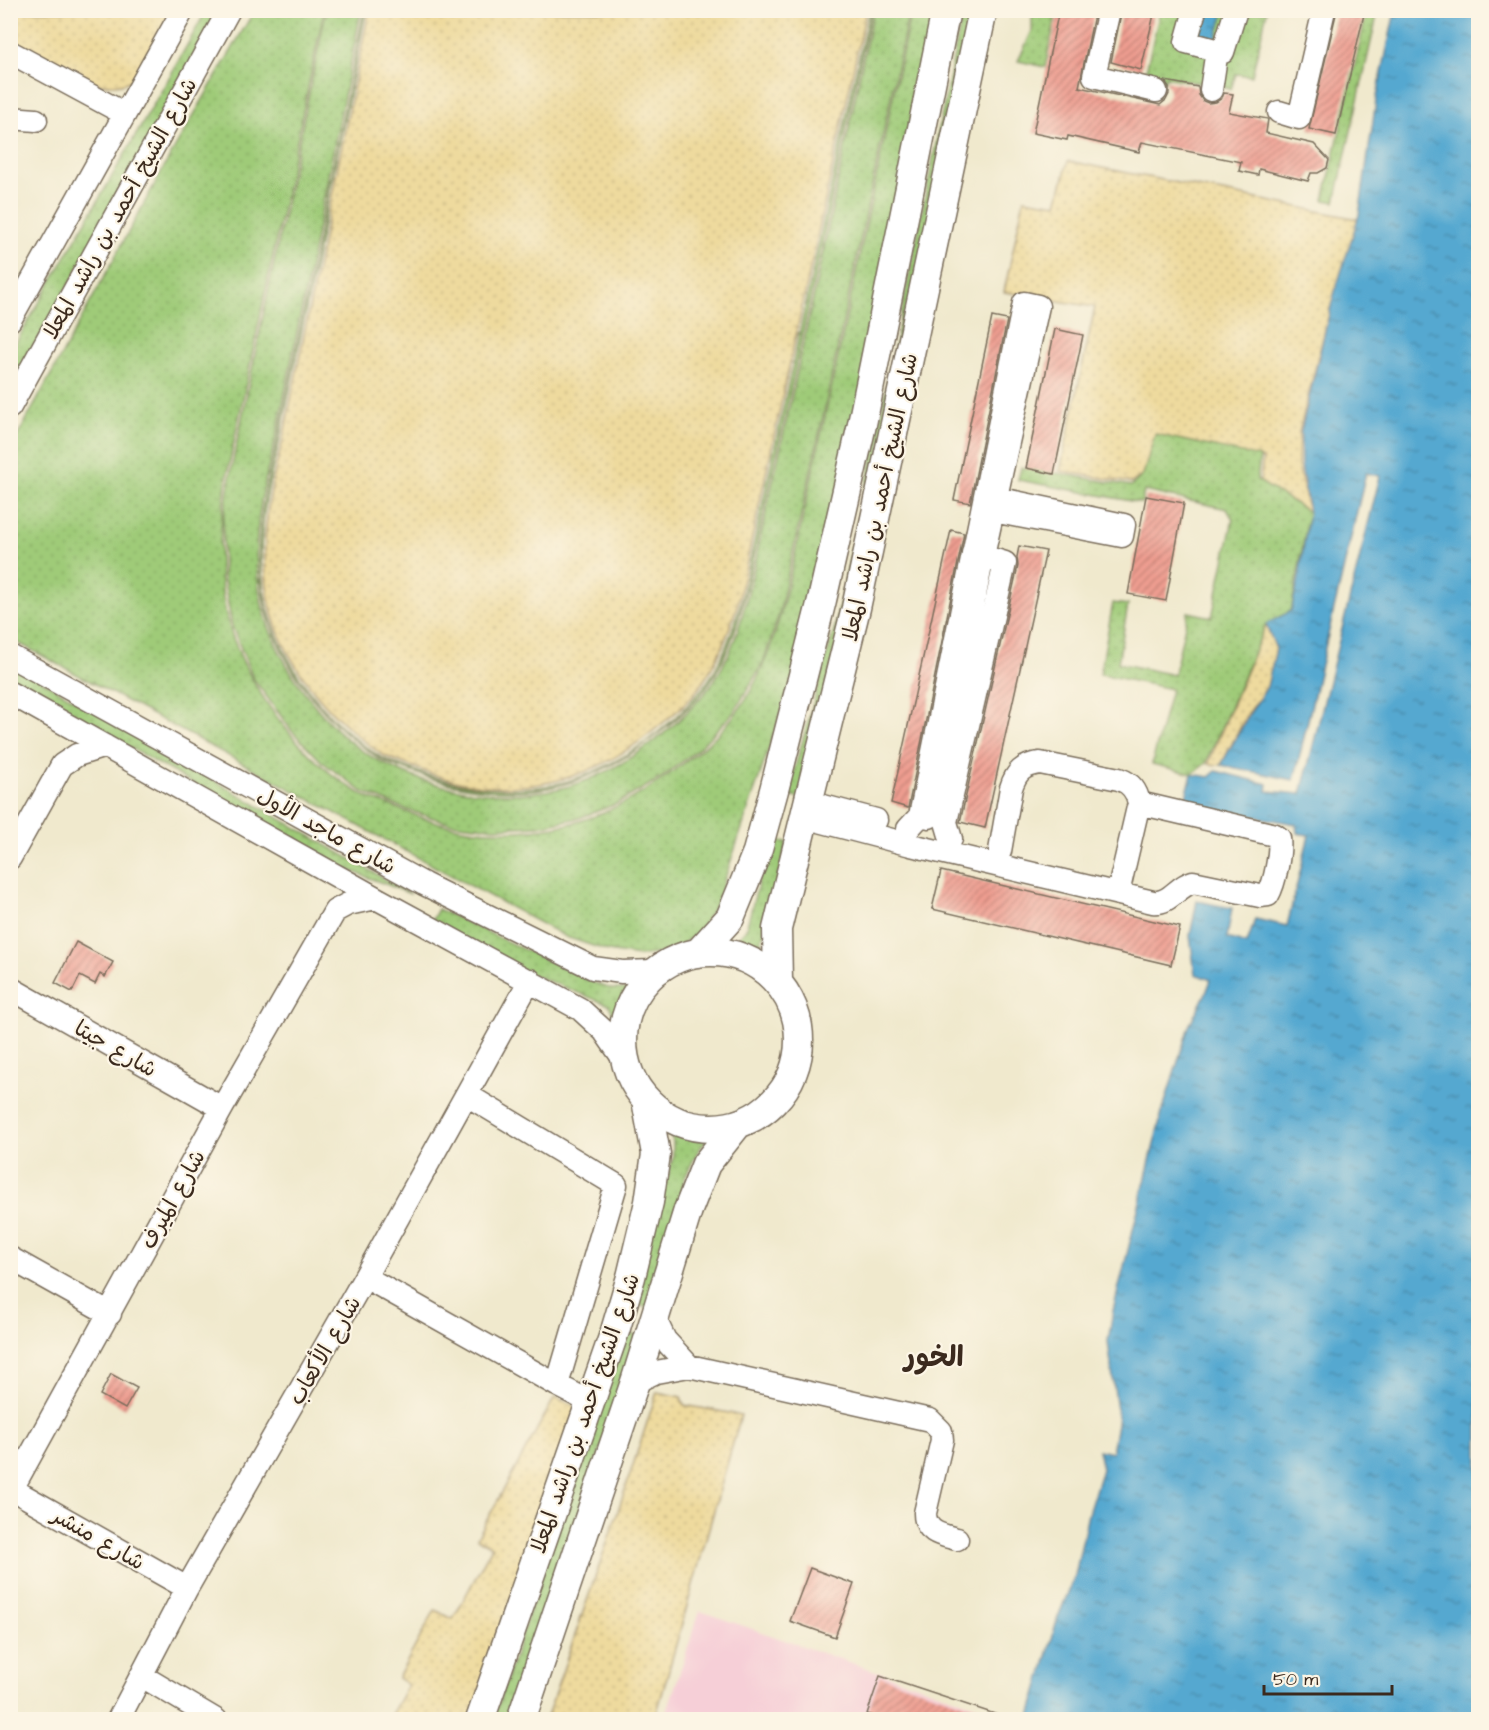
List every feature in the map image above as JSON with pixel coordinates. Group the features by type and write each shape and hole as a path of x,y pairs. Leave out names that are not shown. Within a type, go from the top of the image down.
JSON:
{"main road":[{"name":"شارع الشيخ أحمد بن راشد المعلا","path":"699,952 730,918 757,852 774,790 822,600 861,429 946,10"},
{"name":"شارع الشيخ أحمد بن راشد المعلا","path":"778,982 777,929 859,597 982,10"},
{"path":"699,952 728,953 756,964 778,982 794,1007 800,1035 796,1064 784,1090 764,1111 738,1124 705,1128 673,1120 646,1100 636,1088 625,1061 623,1028 634,996 655,971 669,962 699,952"},
{"name":"شارع الشيخ أحمد بن راشد المعلا","path":"480,1719 615,1331 631,1277 649,1202 656,1154 646,1100"},
{"name":"شارع الشيخ أحمد بن راشد المعلا","path":"521,1719 635,1382 688,1210 706,1164 738,1124"}],"street":[{"name":"شارع الشيخ أحمد بن راشد المعلا","path":"10,320 183,10"},
{"name":"شارع الشيخ أحمد بن راشد المعلا","path":"10,406 229,10"},
{"path":"1109,10 1094,75 1156,91"},
{"path":"1196,10 1186,42 1224,52 1236,10"},
{"path":"1279,112 1299,118 1324,10"},
{"path":"1211,90 1217,50"},
{"path":"10,52 125,114"},
{"path":"10,118 36,120"},
{"path":"989,504 1024,303 1038,306 989,504 920,816 928,831 1006,857"},
{"path":"928,831 1005,562 978,554"},
{"name":"شارع ماجد الأول","path":"10,656 424,884 593,968 622,972 655,971"},
{"name":"شارع ماجد الأول","path":"10,693 323,869 580,1008 604,1031 625,1061"},
{"path":"50,716 58,734 62,765"},
{"path":"10,858 62,765 77,754 105,746"},
{"path":"1006,857 1014,778 1020,770 1030,764 1040,763 1119,779 1131,785 1138,796 1117,883"},
{"path":"806,809 928,831 1006,857 1117,883 1160,903 1183,886 1193,882 1260,896 1268,895 1272,888 1280,847 1279,838 1275,835 1135,807"},
{"path":"323,869 334,911 348,904 376,898"},
{"name":"شارع الميرف","path":"11,1488 334,911"},
{"name":"شارع الأكعاب","path":"118,1719 188,1588 530,980"},
{"name":"شارع جيتا","path":"10,987 222,1108"},
{"path":"466,1095 616,1185 558,1386"},
{"path":"10,1258 110,1314"},
{"path":"365,1277 590,1402"},
{"path":"655,1319 665,1340 689,1366"},
{"path":"635,1382 656,1372 689,1366 930,1420 940,1431 942,1440 926,1513 926,1523 936,1533 957,1539"},
{"name":"شارع منشر","path":"11,1488 188,1588"},
{"path":"142,1676 216,1719"}],"shaded area":[{"path":"700,1611 1016,1719 664,1720"}],"sand":[{"path":"10,11 174,11 141,72 128,82 113,85 95,83 76,77 11,43"},
{"path":"369,11 866,11 738,603 727,635 701,685 690,699 670,717 621,754 591,769 557,781 514,787 471,785 440,777 381,754 344,724 314,691 296,667 282,641 272,614 265,571 268,507"},
{"path":"1068,161 1358,219 1332,302 1299,432 1298,465 1309,512 1260,482 1263,459 1155,434 1143,475 1131,483 1060,471 1095,307 1004,292 1024,199 1057,204"},
{"path":"1266,624 1276,649 1267,687 1245,718 1221,765 1208,764"},
{"path":"657,1392 681,1397 684,1405 741,1415 655,1719 546,1719 617,1514"},
{"path":"555,1397 577,1407 472,1719 388,1720 408,1685 398,1678 435,1610 453,1619 492,1547 477,1538"}],"green space":[{"path":"206,11 223,11 11,388 11,351"},
{"path":"254,11 324,11 228,470 221,530 220,570 230,629 251,677 281,723 299,744 339,780 367,797 425,819 463,828 515,831 550,828 583,820 632,799 709,743 731,720 758,678 778,622 788,583 911,11 940,11 819,600 717,902 697,934 670,952 639,956 608,951 566,937 11,639 11,448 166,163"},
{"path":"326,11 361,11 260,508 256,553 260,597 274,639 297,681 327,720 362,751 425,781 473,792 522,794 570,786 589,780 644,749 677,722 705,693 716,679 732,647 756,560 873,11 909,11 779,614 763,663 734,712 698,749 661,778 616,804 579,818 539,826 494,828 450,823 408,810 363,792 321,761 291,730 253,678 232,626 223,575 223,521 231,471"},
{"path":"364,11 366,11 265,507 261,552 265,596 270,617 288,658 313,696 344,730 383,759 429,776 468,786 509,789 549,786 569,781 606,766 642,745 689,704 709,680 721,659 741,603 869,11 871,11 759,534 741,609 730,643 715,674 687,709 666,727 633,752 593,774 571,782 531,790 469,788 429,778 377,757 342,730 326,714 299,679 277,640 263,597 259,553 262,508"},
{"path":"963,11 979,11 801,799 787,795 834,630 872,458"},
{"path":"1032,11 1057,11 1045,67 1018,61 1032,31"},
{"path":"1160,11 1267,11 1252,76 1236,74 1231,89 1165,77 1165,81 1144,79"},
{"path":"1367,11 1378,11 1335,202 1324,200"},
{"path":"1155,434 1260,457 1257,480 1309,512 1291,611 1266,624 1206,763 1192,774 1152,764 1171,689 1100,674 1113,603 1128,605 1118,663 1174,675 1188,612 1212,617 1233,519 1227,509 1144,491 1142,503 1018,480 1021,467 1131,486 1143,475"},
{"path":"11,663 411,894 338,866 11,680"},
{"path":"770,840 787,842 761,943 764,961 741,950 729,948 746,929"},
{"path":"438,909 597,984 612,989 630,989 615,1018 609,1005 506,964 431,922"},
{"path":"669,1128 688,1136 708,1138 698,1151 685,1177 650,1308 633,1303 673,1158 673,1142"},
{"path":"624,1332 638,1336 511,1719 493,1720"}],"water":[{"path":"1206,11 1224,12 1216,39 1199,35"},
{"path":"1395,11 1478,11 1478,1719 1029,1720 1058,1617 1075,1576 1088,1514 1102,1469 1098,1450 1112,1453 1118,1418 1108,1341 1113,1311 1162,1112 1189,1026 1211,980 1195,974 1190,936 1197,901 1232,908 1227,938 1247,944 1255,919 1287,926 1309,835 1297,833 1296,824 1184,804 1192,774 1209,777 1216,771 1268,784 1267,791 1301,794 1380,476 1366,473 1294,780 1221,765 1267,687 1276,649 1266,624 1291,611 1298,583 1309,512 1301,465 1301,431 1333,298 1359,215 1376,101"}],"building":[{"path":"1059,10 1095,10 1079,87 1160,105 1169,94 1169,87 1165,81 1198,87 1199,95 1203,101 1208,103 1216,102 1222,98 1224,93 1233,94 1229,112 1268,119 1266,133 1314,144 1329,160 1327,168 1318,173 1311,173 1308,181 1259,169 1258,175 1239,171 1241,162 1142,142 1139,152 1068,136 1067,140 1033,133"},
{"path":"1122,10 1155,10 1141,70 1111,62"},
{"path":"1337,10 1365,10 1336,135 1309,129"},
{"path":"992,317 1007,320 970,503 954,500"},
{"path":"1055,329 1083,335 1054,474 1026,468"},
{"path":"1146,496 1184,503 1166,601 1128,594"},
{"path":"951,530 964,533 908,808 891,803"},
{"path":"1019,546 1046,551 985,828 960,822 1018,566"},
{"path":"941,871 1180,927 1171,965 932,909"},
{"path":"76,942 113,962 105,977 100,974 95,984 80,976 72,992 55,983"},
{"path":"111,1374 137,1388 125,1409 100,1395"},
{"path":"810,1568 854,1584 835,1637 790,1621"},
{"path":"880,1676 1004,1717 1004,1719 885,1719 867,1714"}],"district":[{"name":"الخور","path":"934,1356"}]}
